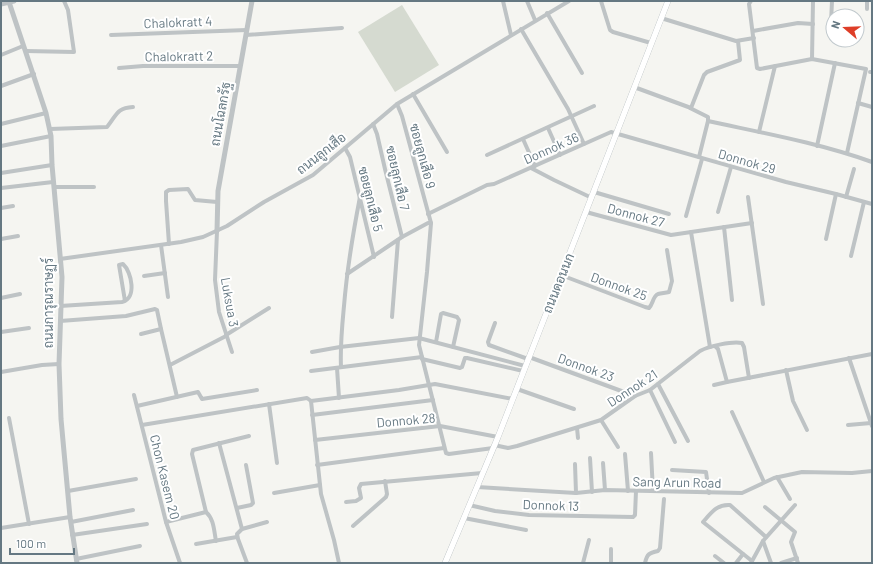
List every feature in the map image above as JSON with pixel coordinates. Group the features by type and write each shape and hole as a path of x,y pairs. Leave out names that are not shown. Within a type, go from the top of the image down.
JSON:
{"main road":[{"name":"ถนนดอนนก","path":"445,563 498,437 668,1"}],"street":[{"path":"1,4 10,1"},
{"name":"ถนนการุณราษฏร์","path":"10,1 46,113 51,136 53,184 62,277 59,364 61,419 70,520 76,561"},
{"path":"1,55 24,48 74,52 68,10 64,1"},
{"name":"ถนนโฉลกรัฐ","path":"217,231 218,191 252,1"},
{"path":"503,1 511,35"},
{"path":"527,1 535,20"},
{"name":"ถนนลูกเสือ","path":"60,259 169,244 203,237 217,231 313,175 397,104 569,1"},
{"path":"601,1 610,30 651,43"},
{"path":"751,1 749,4 757,68 760,69 812,59 866,69 847,153"},
{"path":"812,59 813,1"},
{"path":"867,1 867,9"},
{"path":"547,13 582,73"},
{"path":"661,18 738,41 754,38"},
{"path":"753,31 798,23 812,24"},
{"name":"Chalokratt 4","path":"111,35 342,28"},
{"path":"521,29 572,117 584,144"},
{"path":"690,108 693,106 706,72 740,60 738,41"},
{"path":"817,146 835,64"},
{"name":"Chalokratt 2","path":"119,68 143,66 240,66"},
{"path":"759,132 775,66"},
{"path":"1,86 34,74"},
{"path":"634,88 708,116 700,158 686,216"},
{"path":"413,94 447,152"},
{"path":"858,103 872,107"},
{"name":"ซอยลูกเสือ 9","path":"397,104 402,116 431,223"},
{"path":"487,155 594,106"},
{"path":"50,129 107,127 119,110 125,107 133,107"},
{"path":"1,124 46,113"},
{"path":"708,121 847,153 872,162"},
{"name":"ซอยลูกเสือ 7","path":"373,124 377,134 400,239 392,317"},
{"path":"548,128 560,155"},
{"name":"Donnok 36","path":"428,214 487,185 494,184 611,132 616,134"},
{"name":"Donnok 29","path":"616,134 872,204"},
{"path":"1,146 51,136"},
{"path":"523,139 533,167 554,180 593,195 669,214"},
{"name":"ซอยลูกเสือ 5","path":"345,148 350,157 374,257"},
{"path":"1,173 52,165"},
{"path":"718,212 731,166"},
{"path":"846,197 854,170"},
{"path":"1,188 53,184 94,187"},
{"path":"169,244 166,202 167,191 188,189 195,200 202,202 217,202"},
{"path":"826,239 836,194"},
{"path":"339,398 340,347 347,274 351,241 360,197"},
{"path":"748,197 763,304"},
{"path":"851,256 864,202"},
{"path":"1,208 13,206"},
{"name":"Donnok 27","path":"586,212 671,235 752,224"},
{"path":"347,274 400,239 428,223 431,223 419,345 434,400 444,448 446,453 449,454 493,447"},
{"path":"724,227 732,300"},
{"name":"Luksua 3","path":"217,231 215,280 219,312 232,352"},
{"path":"691,232 710,347"},
{"path":"1,239 18,236"},
{"path":"161,245 168,298"},
{"name":"Donnok 25","path":"561,276 649,308 658,294 669,292 672,281 667,250"},
{"path":"60,306 125,301 129,298 131,282 128,271 123,264 119,265 125,301"},
{"path":"144,276 165,273"},
{"path":"1,298 20,294"},
{"path":"170,365 226,336 269,308"},
{"path":"60,321 126,316 155,309 157,310 177,397"},
{"path":"436,342 441,314 443,313 456,317 459,320 453,347"},
{"name":"Donnok 23","path":"495,323 488,342 489,345 635,396"},
{"path":"1,332 29,328"},
{"path":"141,334 161,329"},
{"path":"312,352 340,347 419,338 524,368"},
{"name":"Donnok 21","path":"493,447 508,448 517,446 601,420 635,396 650,390 700,351 710,347 742,343 744,346 749,378"},
{"path":"715,346 718,349 727,382"},
{"path":"714,385 872,354"},
{"path":"311,371 422,358 461,368 465,358 467,358 524,368"},
{"path":"848,358 871,425 848,425"},
{"path":"1,372 42,365 59,364"},
{"path":"786,370 793,401 807,430"},
{"path":"142,425 307,398 311,401 339,398 430,386 434,384 513,399"},
{"path":"658,384 688,441"},
{"path":"517,389 574,408"},
{"path":"137,406 198,392 202,399 257,390"},
{"path":"650,390 675,442"},
{"name":"Chon Kasem 20","path":"134,395 166,522 180,563"},
{"path":"312,415 434,400"},
{"path":"311,401 320,494 334,540 338,563"},
{"path":"269,404 277,463"},
{"path":"732,412 764,482"},
{"path":"9,418 29,524"},
{"path":"601,420 618,447"},
{"name":"Donnok 28","path":"315,440 440,426 498,437"},
{"path":"577,428 578,438"},
{"path":"216,541 212,522 206,512 192,454 193,450 249,436"},
{"path":"219,443 242,529"},
{"path":"318,465 444,448"},
{"path":"651,453 653,491"},
{"path":"625,454 628,491"},
{"path":"590,458 592,492"},
{"path":"603,463 605,490"},
{"path":"575,464 576,493"},
{"path":"237,508 251,505 253,503 246,465"},
{"path":"672,470 706,472 709,493"},
{"name":"Sang Arun Road","path":"477,487 576,493 605,490 742,493 777,477 802,472 852,473 872,471"},
{"path":"346,502 356,501 360,498 359,488 361,484 482,473"},
{"path":"777,477 790,499"},
{"path":"68,491 136,479"},
{"path":"353,526 386,497 385,481"},
{"path":"274,493 320,485"},
{"name":"Donnok 13","path":"469,505 495,512 529,515 633,517 635,515 636,491"},
{"path":"645,563 649,553 658,551 660,548 664,499"},
{"path":"770,563 764,539 730,505 717,507 703,522 752,562 764,539 796,505"},
{"path":"765,507 795,532 792,542 798,561 781,563"},
{"path":"1,528 70,520 133,510"},
{"path":"166,522 206,512"},
{"path":"464,518 526,530"},
{"path":"247,563 237,537 238,531 267,522"},
{"path":"72,535 147,524"},
{"path":"196,544 237,537"},
{"path":"583,563 589,540"},
{"path":"76,561 140,546"},
{"path":"611,549 611,563"},
{"path":"736,563 743,554"},
{"path":"715,556 724,563"}],"shaded area":[{"path":"402,5 439,65 395,92 358,32"}]}
